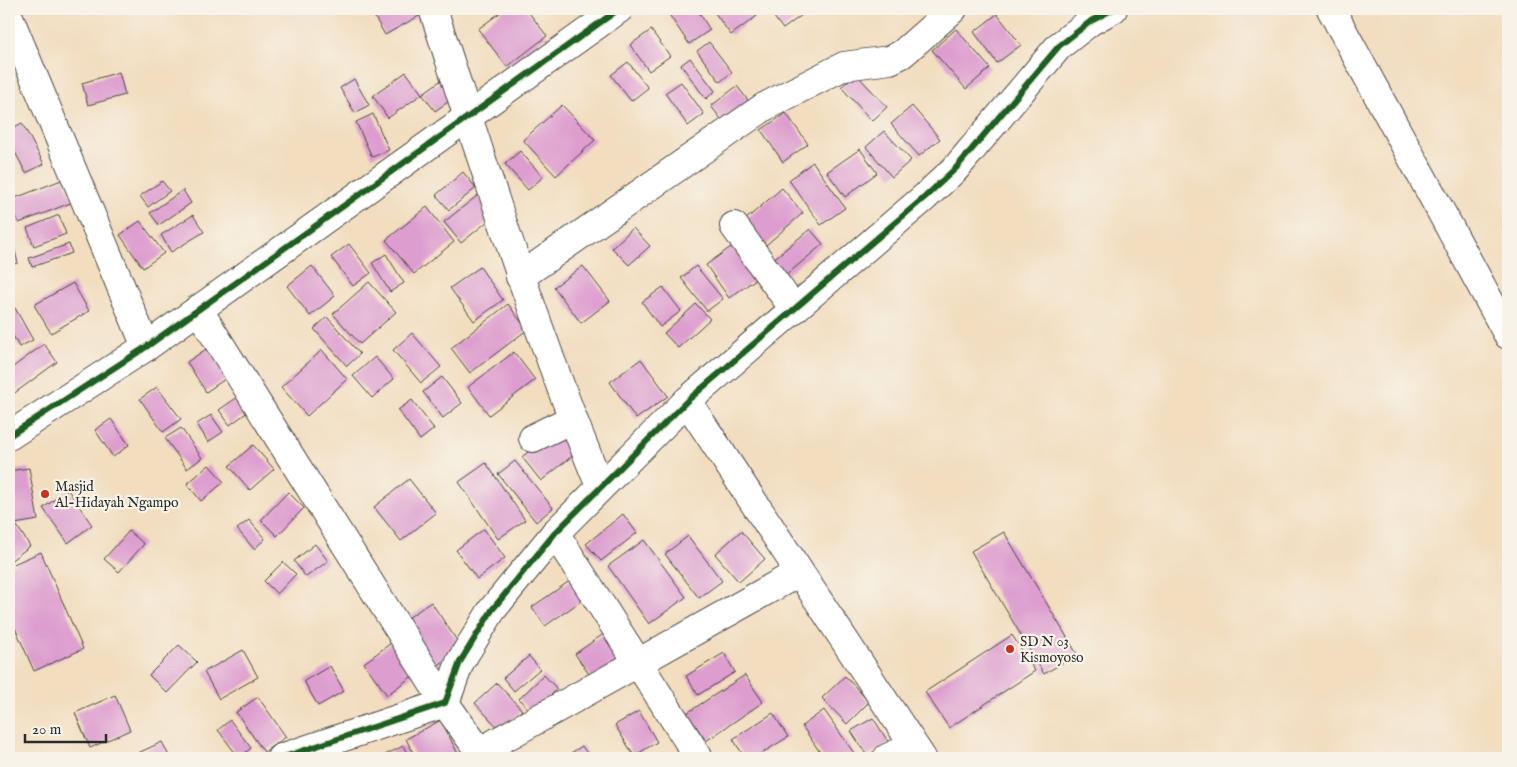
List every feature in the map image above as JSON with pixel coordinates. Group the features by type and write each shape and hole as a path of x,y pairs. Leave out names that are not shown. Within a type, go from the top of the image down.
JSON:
{"street":[{"path":"433,9 520,277 572,419 600,486"},
{"path":"9,436 146,347 619,9"},
{"path":"520,277 764,107 844,66 890,60 902,54 953,9"},
{"path":"445,703 460,662 492,610 555,532 687,401 925,197 956,168 1059,46 1091,21 1113,9"},
{"path":"1331,9 1508,335"},
{"path":"9,17 146,347"},
{"path":"734,226 794,309"},
{"path":"198,309 445,703 482,755 798,573"},
{"path":"687,401 917,752 887,758"},
{"path":"534,438 572,419"},
{"path":"555,532 637,665 699,758"},
{"path":"281,758 445,703"}],"building":[{"path":"370,9 424,9 426,12 385,35"},
{"path":"505,9 526,9 547,36 507,67 478,29"},
{"path":"680,9 697,9 710,30 689,44 670,16"},
{"path":"712,9 752,9 757,16 731,35"},
{"path":"768,9 810,9 783,29"},
{"path":"997,14 1021,45 997,63 974,32"},
{"path":"956,29 990,68 966,89 932,50"},
{"path":"651,30 670,56 649,71 630,45"},
{"path":"709,42 732,72 720,82 697,51"},
{"path":"690,58 715,91 706,99 681,65"},
{"path":"628,62 648,88 631,101 611,75"},
{"path":"119,72 125,95 88,105 82,83"},
{"path":"406,72 422,94 388,118 373,96"},
{"path":"856,74 887,107 872,121 841,87"},
{"path":"354,79 369,105 355,113 340,88"},
{"path":"443,79 455,97 435,111 422,94"},
{"path":"681,82 704,114 688,126 665,93"},
{"path":"737,86 753,107 727,127 711,106"},
{"path":"562,105 595,140 556,176 523,140"},
{"path":"912,106 940,139 919,156 891,124"},
{"path":"786,113 808,144 783,162 761,130"},
{"path":"373,114 389,150 372,157 356,122"},
{"path":"22,123 44,164 26,173 9,141 9,130"},
{"path":"884,131 911,160 892,177 866,147"},
{"path":"860,149 877,173 845,197 827,172"},
{"path":"520,151 543,177 528,190 505,164"},
{"path":"813,162 845,208 821,225 789,180"},
{"path":"463,172 476,188 449,210 436,195"},
{"path":"64,179 73,202 19,223 10,200"},
{"path":"162,181 170,191 148,207 140,196"},
{"path":"782,188 803,213 766,245 745,220"},
{"path":"183,190 191,203 159,225 150,213"},
{"path":"482,192 498,213 461,243 444,222"},
{"path":"427,207 454,242 414,274 386,240"},
{"path":"59,215 66,234 34,246 27,228"},
{"path":"193,215 204,232 171,252 161,235"},
{"path":"140,221 164,253 143,268 120,235"},
{"path":"9,228 18,263 9,265"},
{"path":"633,228 650,246 629,265 612,248"},
{"path":"810,229 823,244 784,277 771,261"},
{"path":"69,244 72,253 32,267 29,258"},
{"path":"349,244 371,273 353,286 331,257"},
{"path":"735,244 759,277 729,298 706,265"},
{"path":"386,254 404,283 390,292 372,263"},
{"path":"312,266 335,296 310,316 287,286"},
{"path":"583,266 610,301 581,323 554,287"},
{"path":"696,266 723,299 707,311 681,278"},
{"path":"480,267 503,300 474,321 450,288"},
{"path":"369,282 396,312 360,344 333,314"},
{"path":"73,283 89,311 51,333 34,305"},
{"path":"663,287 681,311 660,327 642,302"},
{"path":"508,304 527,330 470,373 451,348"},
{"path":"696,304 710,319 678,348 664,333"},
{"path":"15,308 33,340 19,347 9,328 9,311"},
{"path":"327,317 360,354 347,366 314,329"},
{"path":"412,333 441,367 421,383 393,350"},
{"path":"44,344 57,362 12,395 9,390 9,370"},
{"path":"209,347 228,377 206,392 187,362"},
{"path":"322,350 347,379 307,416 281,387"},
{"path":"514,352 535,380 489,415 468,387"},
{"path":"375,357 394,379 372,398 353,376"},
{"path":"641,359 668,396 636,419 610,382"},
{"path":"442,377 462,403 443,418 423,392"},
{"path":"157,387 181,419 163,432 140,399"},
{"path":"239,396 249,411 230,425 219,410"},
{"path":"412,400 434,429 420,440 398,410"},
{"path":"211,415 223,432 208,442 197,424"},
{"path":"111,419 129,445 113,457 95,430"},
{"path":"181,428 202,458 187,469 165,438"},
{"path":"556,429 576,453 541,481 522,457"},
{"path":"253,445 274,469 250,490 229,466"},
{"path":"515,461 553,508 536,522 498,474"},
{"path":"486,463 525,520 498,539 459,482"},
{"path":"209,465 224,482 201,501 187,484"},
{"path":"29,468 38,520 9,525 9,471"},
{"path":"409,479 436,513 401,541 374,507"},
{"path":"68,490 92,525 68,543 43,508"},
{"path":"288,492 304,508 277,536 261,520"},
{"path":"623,514 637,533 601,561 586,544"},
{"path":"249,520 265,539 254,549 237,529"},
{"path":"17,526 30,546 9,562 9,532"},
{"path":"484,529 505,558 477,579 456,550"},
{"path":"129,531 144,544 119,572 104,559"},
{"path":"741,531 765,559 739,582 715,554"},
{"path":"1004,532 1077,654 1044,674 971,551"},
{"path":"688,536 722,581 699,598 665,554"},
{"path":"644,540 686,597 649,624 608,566"},
{"path":"315,544 328,561 306,577 294,561"},
{"path":"41,552 83,649 34,671 9,614 9,566"},
{"path":"283,562 296,574 277,594 264,581"},
{"path":"574,578 587,597 545,626 532,607"},
{"path":"431,602 462,648 437,666 405,620"},
{"path":"609,630 627,657 593,680 575,654"},
{"path":"1012,635 1035,671 949,728 925,692"},
{"path":"391,643 415,674 387,695 364,663"},
{"path":"179,645 197,662 167,693 149,675"},
{"path":"243,650 258,677 219,699 204,672"},
{"path":"724,653 735,672 698,695 686,676"},
{"path":"529,656 540,669 514,691 503,678"},
{"path":"330,666 344,691 318,706 304,681"},
{"path":"544,675 557,689 532,713 519,699"},
{"path":"745,675 763,702 706,741 687,713"},
{"path":"845,676 869,702 847,724 822,698"},
{"path":"497,683 522,710 500,730 475,703"},
{"path":"115,695 130,730 90,748 75,713"},
{"path":"258,697 286,737 264,752 236,712"},
{"path":"824,710 856,756 853,758 824,758 802,726"},
{"path":"639,711 657,742 634,756 615,725"},
{"path":"773,713 788,737 754,758 745,758 733,739"},
{"path":"873,718 889,743 867,756 851,731"},
{"path":"230,720 251,748 239,758 218,730"},
{"path":"441,720 460,758 416,758 406,739"},
{"path":"162,742 170,758 141,758 138,753"},
{"path":"403,746 410,758 379,758"},
{"path":"582,746 590,758 563,758"}],"cycle path":[{"path":"9,436 146,347 619,9"},
{"path":"281,758 445,703 460,662 492,610 555,533 687,401 925,197 956,168 1059,46 1091,21 1113,9"}],"place":[{"name":"Masjid Al-Hidayah Ngampo","path":"45,494"},
{"name":"SD N 03 Kismoyoso","path":"1010,649"}]}
